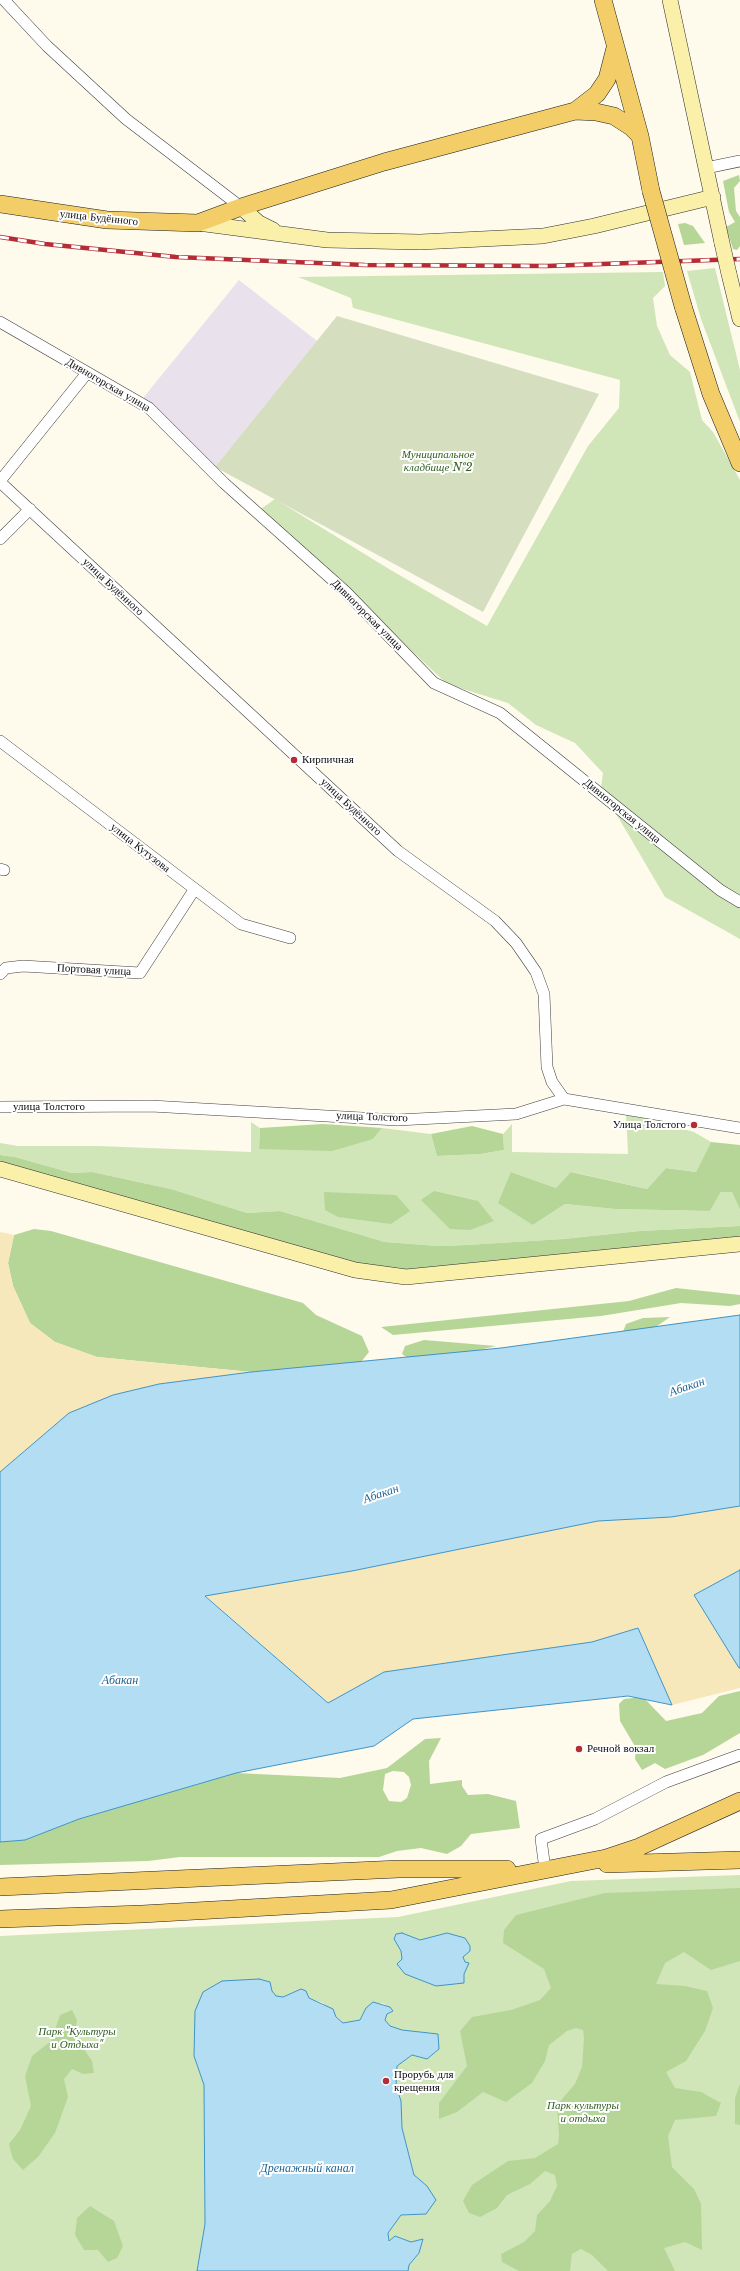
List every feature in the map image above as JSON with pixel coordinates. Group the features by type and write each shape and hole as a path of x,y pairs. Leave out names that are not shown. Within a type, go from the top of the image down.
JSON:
{"main road":[{"path":"603,0 711,394 740,463"},
{"path":"611,0 635,83 656,191"},
{"path":"575,111 597,94 607,79 616,46"},
{"path":"198,223 241,207 384,162 575,111 596,112 614,116 631,127 640,136"},
{"name":"улица Будённого","path":"0,204 107,220 198,223"},
{"path":"687,306 740,445"},
{"path":"574,1866 622,1853 740,1801"},
{"path":"0,1919 142,1914 391,1900 545,1869 574,1866 740,1860"},
{"path":"0,1886 400,1869 545,1869"}],"street":[{"path":"4,0 47,46 126,119 259,222 281,234"},
{"path":"670,0 722,243 740,319"},
{"path":"706,168 740,160"},
{"path":"198,223 327,240 420,242 543,236 594,226 713,197"},
{"name":"Дивногорская улица","path":"0,322 149,408 224,483 346,592 434,683 500,713 720,890 740,902"},
{"path":"0,481 87,373"},
{"name":"улица Будённого","path":"0,481 398,852 495,921 516,943 536,972 544,994 547,1067 552,1082 564,1099"},
{"path":"0,539 30,509"},
{"name":"улица Кутузова","path":"0,741 194,890 241,924 290,938"},
{"name":"Портовая улица","path":"0,974 6,968 23,966 140,973 194,890"},
{"name":"улица Толстого","path":"0,1107 151,1106 397,1120 516,1114 564,1099 740,1128"},
{"path":"0,1169 355,1270 406,1277 740,1244"},
{"path":"545,1869 541,1839 595,1819 666,1782 740,1755"}],"shaded area":[{"path":"239,280 317,341 215,467 139,403"}],"green space":[{"path":"739,175 740,181 734,188 736,211 740,217 740,246 737,250 733,249 726,227 735,222 729,212 723,181"},
{"path":"685,223 693,226 705,243 684,245 678,224"},
{"path":"715,268 740,370 740,422 701,319 687,271"},
{"path":"663,272 665,286 653,298 657,326 670,355 690,372 702,420 713,432 740,480 740,939 665,897 601,788 603,773 575,743 536,725 508,703 447,684 261,509 275,499 389,569 487,626 588,446 619,408 620,380 353,308 351,298 298,277"},
{"name":"Муниципальное кладбище №2","path":"337,316 599,394 483,612 215,467"},
{"path":"626,1113 694,1132 711,1142 696,1172 666,1168 647,1189 572,1172 556,1188 511,1172 533,1225 565,1204 615,1209 710,1211 721,1192 732,1192 740,1210 740,1226 640,1231 563,1239 467,1245 438,1246 385,1242 280,1211 247,1213 171,1189 92,1172 72,1173 15,1157 0,1155 0,1143 18,1146 98,1146 251,1152 251,1122 260,1128 259,1149 373,1139 382,1128 431,1134 437,1156 481,1154 504,1150 503,1134 512,1124 512,1152 628,1154"},
{"path":"323,1124 382,1128 373,1139 332,1151 259,1149 260,1128"},
{"path":"472,1126 503,1134 504,1150 481,1154 437,1156 431,1134"},
{"path":"711,1142 740,1145 740,1210 732,1192 721,1192 710,1211 615,1209 565,1204 533,1225 498,1203 511,1172 556,1188 571,1172 647,1189 666,1168 696,1172"},
{"path":"0,1155 15,1157 72,1173 92,1172 171,1189 247,1213 280,1211 385,1242 438,1246 467,1245 563,1239 640,1231 740,1226 740,1250 378,1279 0,1173"},
{"path":"434,1191 478,1201 494,1221 470,1230 450,1229 421,1200"},
{"path":"324,1192 396,1195 410,1211 391,1224 338,1217 325,1210"},
{"path":"34,1229 51,1231 303,1303 316,1315 362,1336 369,1352 361,1362 251,1372 97,1357 55,1342 30,1323 13,1286 8,1263 14,1235"},
{"path":"676,1288 740,1295 740,1304 730,1306 681,1303 601,1316 393,1335 381,1327 629,1301"},
{"path":"670,1317 644,1335 621,1337 626,1324 643,1318"},
{"path":"424,1340 496,1346 436,1360 409,1359 402,1354 405,1346"},
{"path":"740,1691 740,1733 703,1755 665,1769 655,1763 642,1770 635,1759 636,1748 620,1721 619,1704 624,1699 643,1697 666,1721 702,1713 719,1696"},
{"path":"441,1738 429,1761 430,1784 462,1780 462,1786 468,1795 488,1794 516,1801 520,1828 471,1834 461,1846 447,1854 421,1848 397,1851 379,1857 180,1857 148,1861 0,1865 0,1842 25,1840 79,1819 236,1773 340,1778 387,1768 425,1739","holes":["393,1771 404,1772 409,1777 411,1785 407,1798 401,1802 389,1801 383,1790 385,1774"]},
{"name":"Парк культуры и отдыха","path":"740,1875 740,2271 408,2271 409,2265 419,2253 423,2239 411,2242 395,2236 389,2241 388,2233 401,2215 426,2214 427,2186 414,2175 402,2128 401,2101 396,2086 397,2066 412,2055 427,2059 439,2049 438,2034 402,2030 390,2026 385,2020 387,2014 393,2011 390,2007 382,2003 366,2008 360,2020 343,2023 323,2003 309,1998 301,1989 283,1997 276,1996 272,1992 194,2056 204,2085 205,2224 197,2271 0,2271 0,1936 398,1917 571,1881"},
{"path":"740,1888 740,1961 711,1970 684,1952 665,1963 656,1984 685,1986 707,1991 713,2008 705,2031 686,2061 666,2072 675,2088 701,2092 721,2103 716,2116 675,2120 668,2136 672,2167 694,2189 701,2204 702,2250 685,2242 664,2248 675,2271 608,2271 592,2255 581,2249 572,2254 570,2271 519,2271 502,2262 501,2254 524,2242 535,2231 537,2215 550,2201 557,2186 555,2175 545,2171 530,2184 507,2195 497,2208 480,2217 469,2213 463,2201 472,2185 508,2161 535,2158 558,2144 559,2135 557,2105 575,2084 582,2067 584,2038 583,2030 576,2028 567,2031 549,2045 545,2061 532,2083 506,2102 483,2092 457,2112 439,2119 439,2103 467,2066 460,2031 472,2017 511,2010 540,2000 551,1988 544,1969 503,1943 504,1930 516,1915 605,1893"},
{"path":"72,2010 77,2020 75,2035 92,2061 94,2073 83,2074 72,2069 64,2079 68,2097 55,2133 38,2157 23,2170 13,2159 9,2144 20,2130 31,2106 25,2076 32,2056 51,2041 60,2015"},
{"path":"740,2084 740,2125 735,2124 735,2098"},
{"path":"90,2206 114,2221 123,2246 117,2258 108,2262 98,2250 84,2250 75,2235 77,2218"}],"sand":[{"path":"0,1232 14,1235 8,1263 13,1286 30,1323 55,1342 97,1357 251,1372 159,1384 113,1395 69,1413 0,1472"},
{"path":"740,1506 740,1570 694,1595 740,1668 740,1688 672,1705 638,1628 592,1642 384,1672 328,1703 205,1595 352,1571 598,1521 671,1517"}],"water":[{"name":"Абакан","path":"740,1315 740,1506 671,1517 598,1521 352,1571 205,1596 328,1703 384,1672 592,1642 638,1628 672,1705 628,1696 413,1719 374,1746 236,1773 79,1819 25,1840 0,1842 0,1472 69,1413 113,1395 159,1384 251,1372 501,1348"},
{"path":"740,1570 740,1668 739,1668 694,1595"},
{"path":"402,1933 420,1940 447,1933 465,1938 470,1946 470,1951 463,1957 465,1962 469,1963 464,1974 464,1983 436,1986 405,1974 397,1964 402,1959 401,1951 394,1939 396,1934"},
{"name":"Дренажный канал","path":"259,1979 270,1982 272,1991 276,1996 283,1997 301,1989 306,1991 309,1998 333,2009 336,2017 343,2023 360,2020 366,2008 373,2002 390,2007 393,2011 387,2014 385,2020 390,2026 402,2030 438,2034 439,2049 427,2059 412,2055 397,2066 396,2086 401,2101 402,2128 414,2175 427,2186 436,2200 426,2214 401,2215 388,2233 389,2241 395,2236 411,2242 423,2239 419,2253 409,2265 408,2271 197,2271 205,2224 204,2085 194,2056 195,2011 203,1992 222,1981"}],"railway":[{"path":"0,237 45,244 176,257 365,265 547,266 740,259"}],"place":[{"name":"Кирпичная","path":"294,760"},
{"name":"Улица Толстого","path":"694,1125"},
{"name":"Речной вокзал","path":"579,1749"},
{"name":"Прорубь для крещения","path":"386,2081"}],"park label":[{"name":"Парк \"Культуры и Отдыха\"","path":"77,2038"}]}
